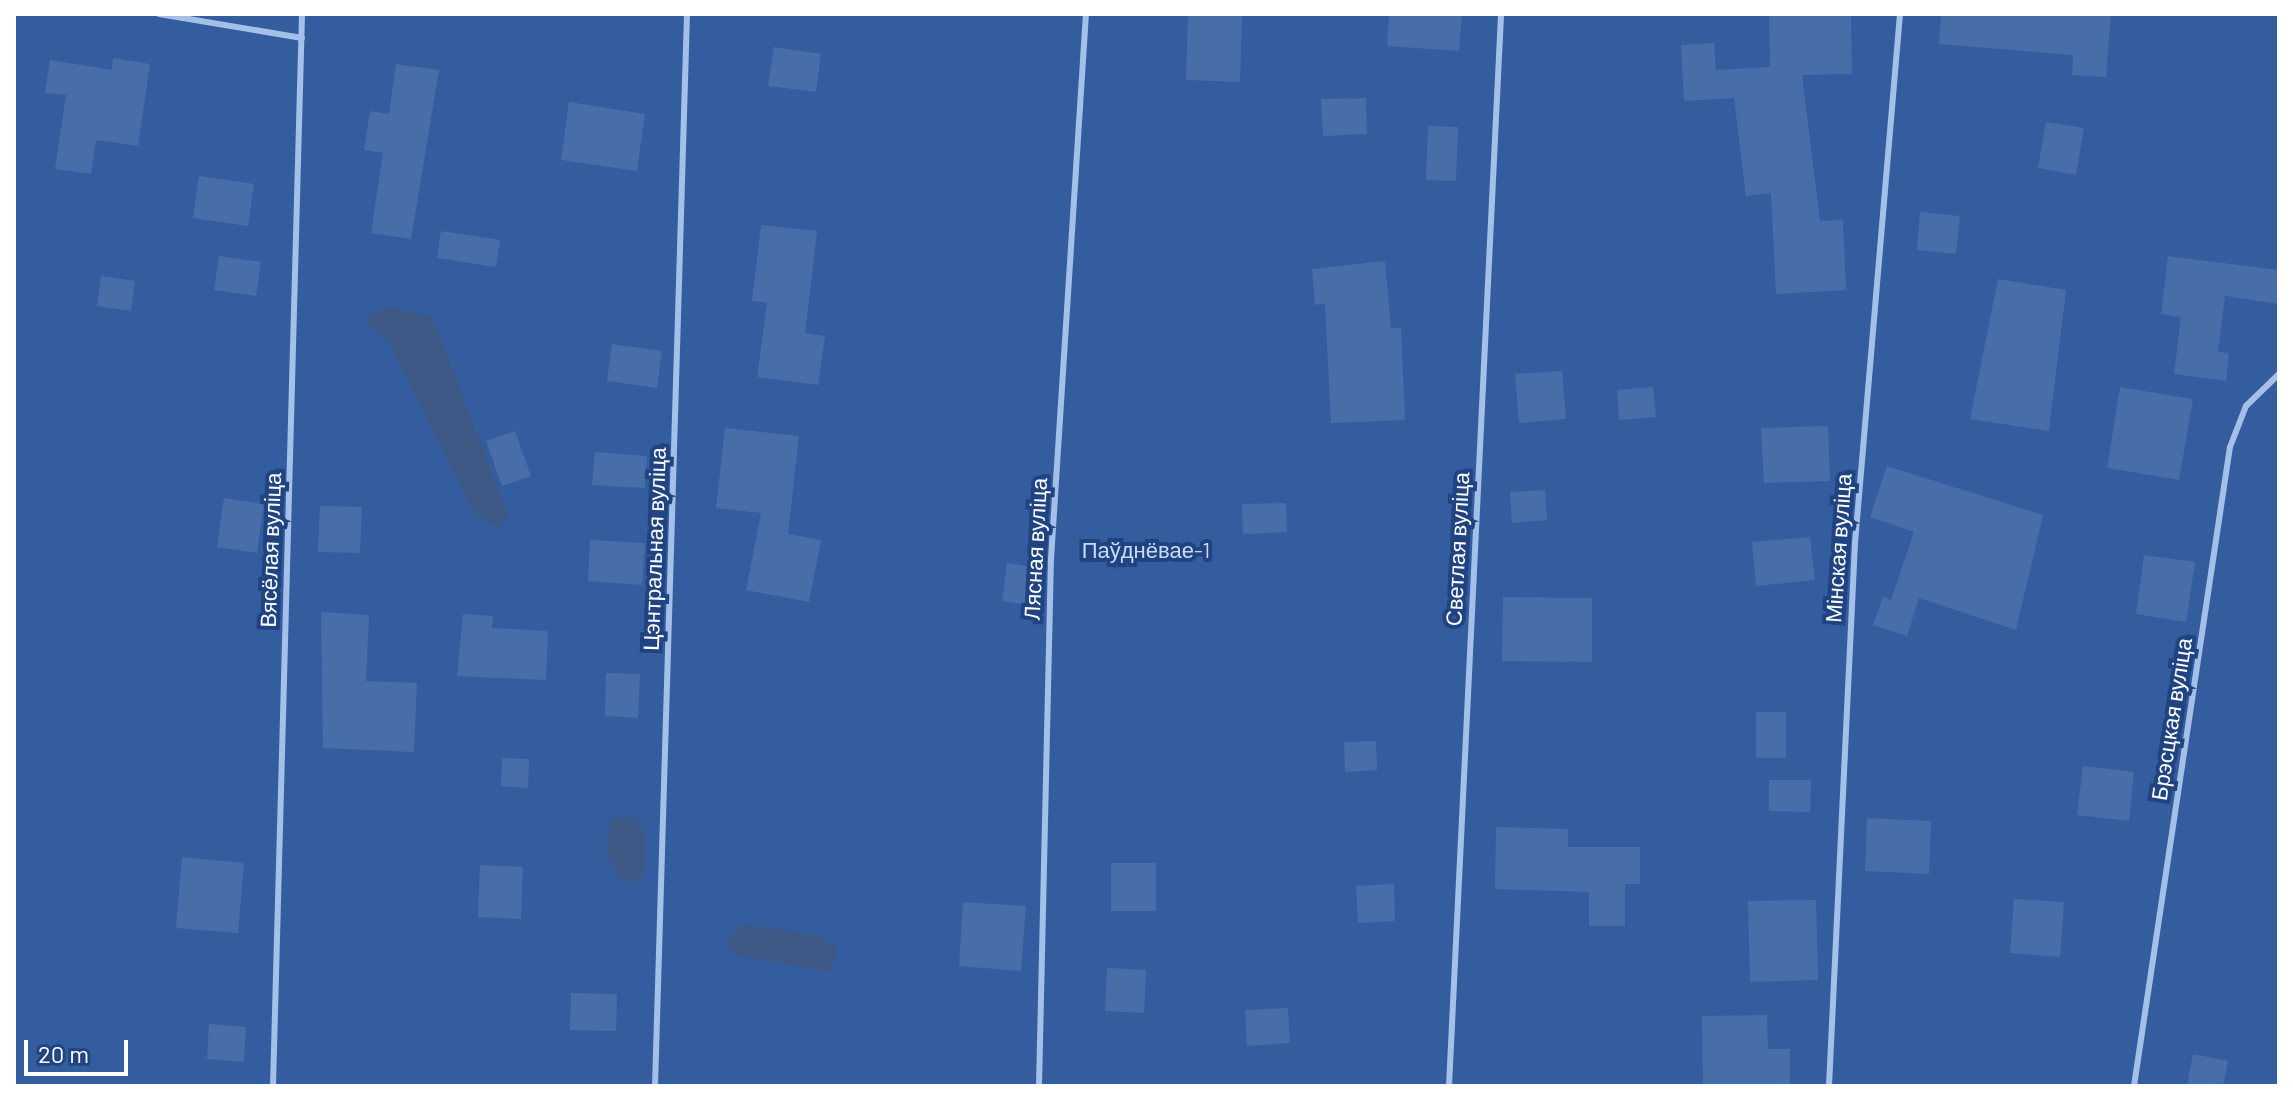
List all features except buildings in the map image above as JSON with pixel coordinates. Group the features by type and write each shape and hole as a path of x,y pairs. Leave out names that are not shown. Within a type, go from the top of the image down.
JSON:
{"lane":[{"path":"159,14 302,38"},
{"name":"Вясёлая вуліца","path":"273,1086 302,14"},
{"name":"Цэнтральная вуліца","path":"655,1086 687,14"},
{"name":"Лясная вуліца","path":"1039,1086 1051,559 1086,14"},
{"name":"Светлая вуліца","path":"1449,1086 1501,14"},
{"name":"Мінская вуліца","path":"1829,1086 1855,543 1900,14"},
{"name":"Брэсцкая вуліца","path":"2134,1086 2230,447 2246,406 2279,374"}],"green space":[{"name":"Паўднёвае-1","path":"14,14 2279,14 2279,1086 14,1086"}],"shaded area":[{"path":"392,307 431,317 438,331 509,518 497,527 475,515 387,338 368,325 370,314"},
{"path":"635,817 645,832 645,873 635,883 620,879 605,850 612,818"},
{"path":"744,924 819,936 837,948 836,960 830,972 733,954 726,939"}]}
